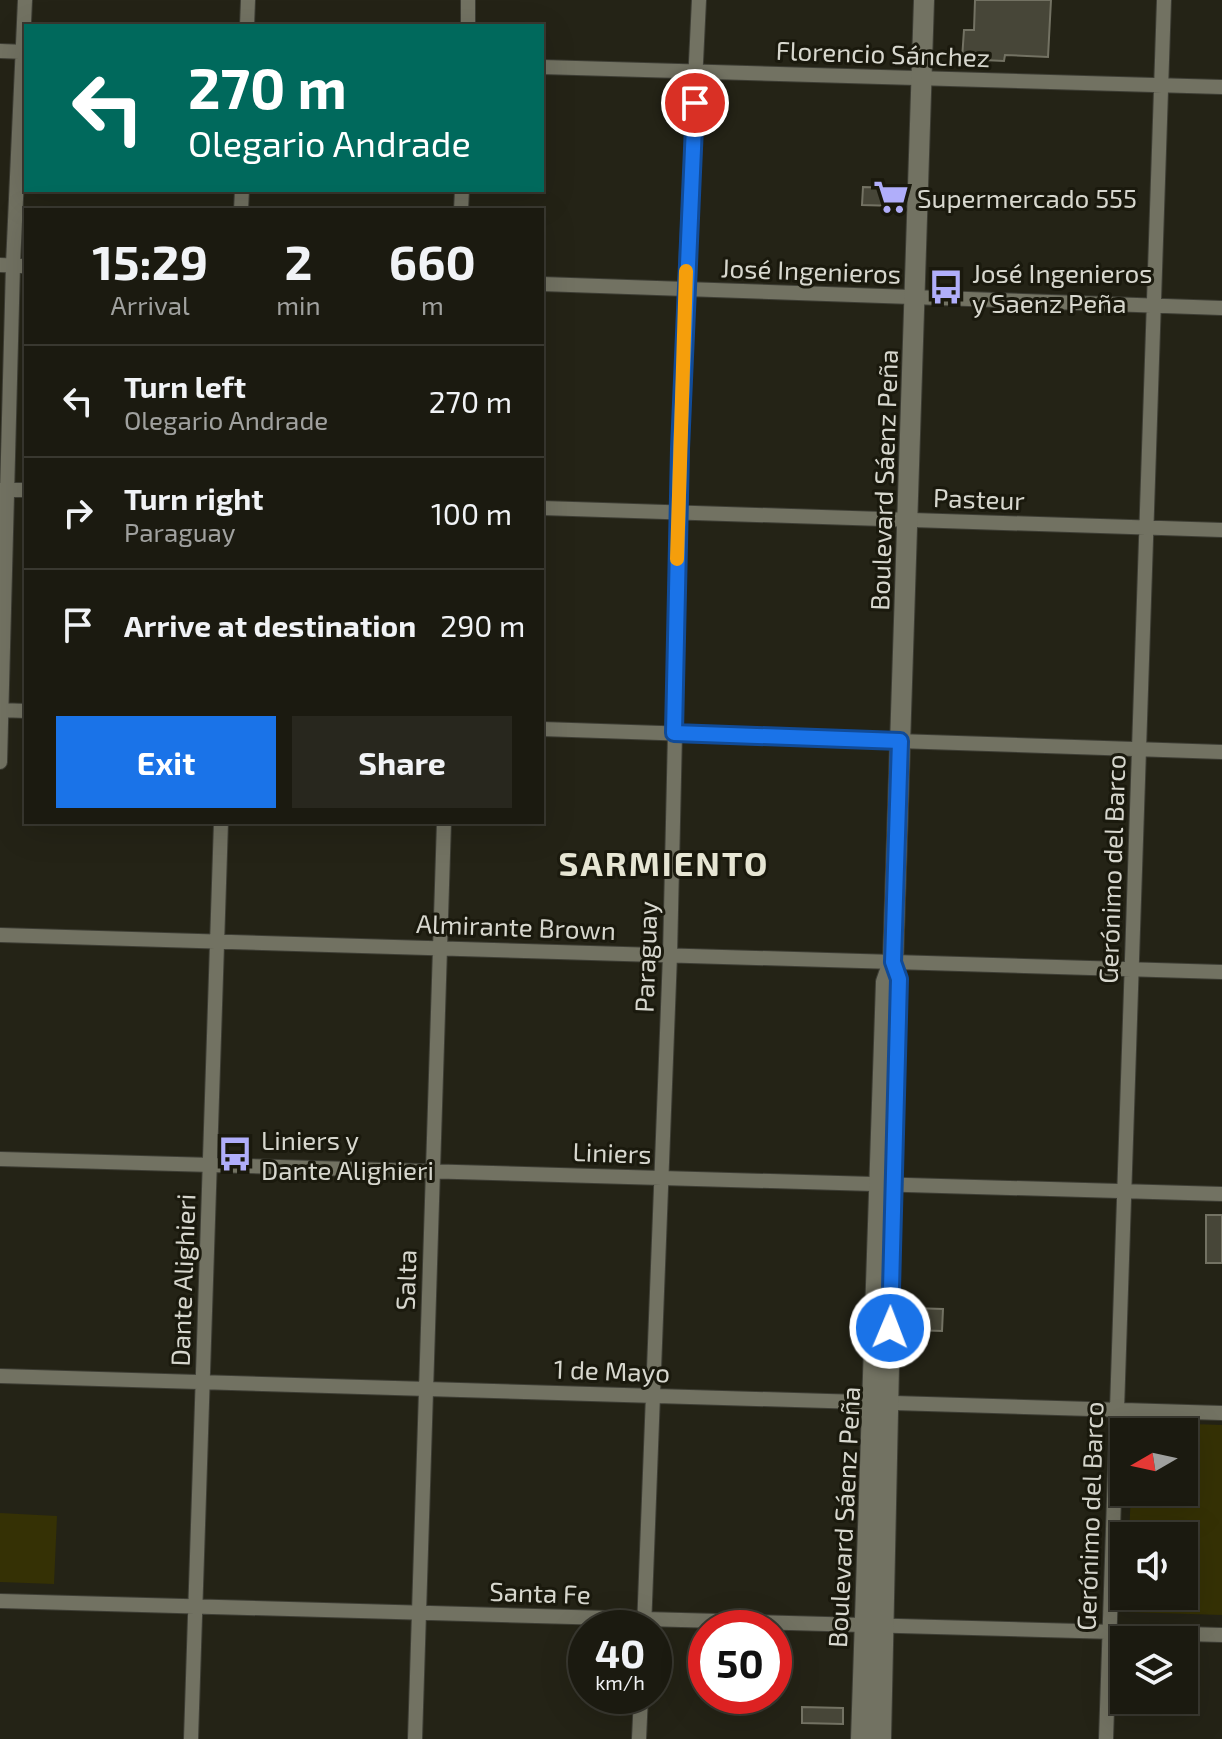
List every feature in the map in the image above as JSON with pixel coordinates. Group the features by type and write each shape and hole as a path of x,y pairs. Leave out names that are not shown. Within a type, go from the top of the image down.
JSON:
{"main road":[{"name":"Boulevard Sáenz Peña","path":"881,1739 884,1625 880,1402 875,1387 887,1184 886,982 893,962 924,0"},
{"name":"Boulevard Sáenz Peña","path":"861,1739 863,1624 880,1402"}],"street":[{"path":"25,0 25,24"},
{"path":"247,24 248,0"},
{"path":"468,0 468,24"},
{"name":"Paraguay","path":"644,1610 670,955 685,289 699,0"},
{"name":"Gerónimo del Barco","path":"1106,1739 1164,0"},
{"path":"0,51 24,52"},
{"name":"Florencio Sánchez","path":"544,67 1222,87"},
{"path":"0,762 3,490 24,70"},
{"name":"José Ingenieros","path":"544,284 1222,308"},
{"path":"3,490 24,490"},
{"name":"Pasteur","path":"544,508 1222,530"},
{"path":"1,710 24,711"},
{"path":"544,729 1222,752"},
{"name":"Dante Alighieri","path":"191,1739 221,824"},
{"name":"Salta","path":"415,1739 444,824"},
{"name":"Almirante Brown","path":"0,935 1222,972"},
{"name":"Liniers","path":"0,1159 1222,1194"},
{"name":"1 de Mayo","path":"0,1376 1222,1413"},
{"name":"Santa Fe","path":"0,1601 568,1620"},
{"name":"Santa Fe","path":"672,1624 863,1624 1222,1635"},
{"path":"639,1739 640,1714"}],"shaded area":[{"path":"1198,1424 1222,1425 1222,1615 1127,1612 1198,1610 1198,1522 1130,1522 1130,1506 1198,1506"},
{"path":"0,1513 57,1516 54,1584 0,1582"}],"building":[{"path":"975,0 1051,0 1048,57 1005,55 1004,61 962,59 964,30 974,30"},
{"path":"863,187 896,188 896,206 862,205"},
{"path":"1206,1215 1222,1215 1222,1263 1206,1263"},
{"path":"912,1308 943,1309 942,1331 912,1330"},
{"path":"802,1707 843,1708 843,1724 802,1723"}],"slow traffic":[{"path":"677,559 686,271"}],"place":[{"name":"Supermercado 555","path":"891,197"},
{"name":"José Ingenieros y Saenz Peña","path":"946,287"},
{"name":"Liniers y Dante Alighieri","path":"235,1154"}],"district":[{"name":"SARMIENTO","path":"664,862"}],"route":[{"path":"695,103 685,289 674,733 900,741 893,962 899,979 890,1328"}]}
